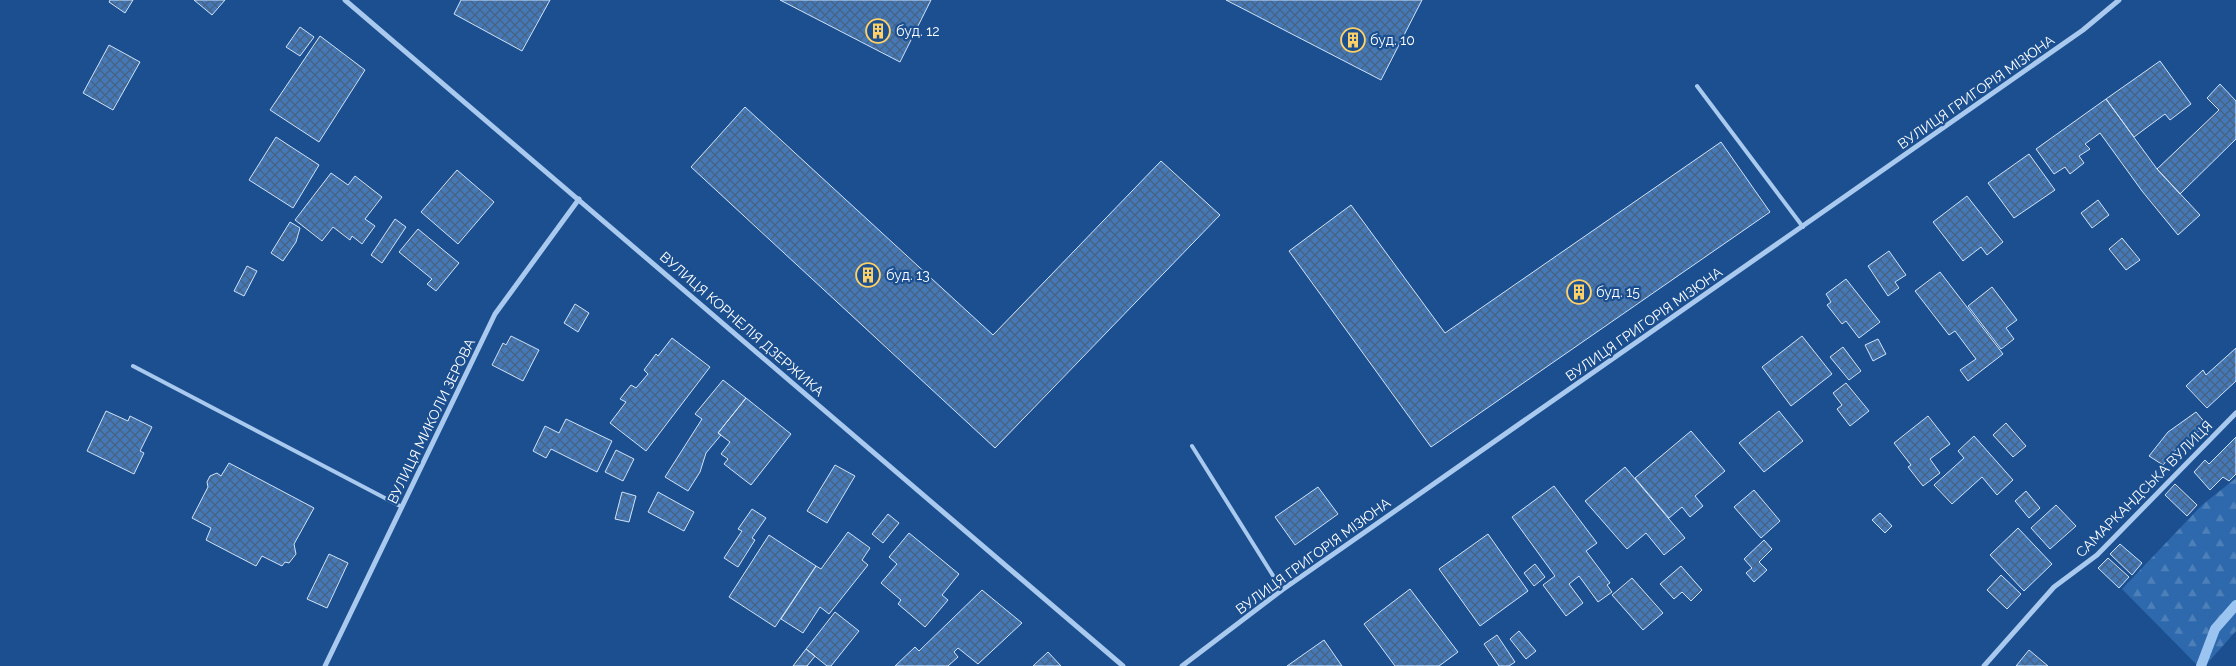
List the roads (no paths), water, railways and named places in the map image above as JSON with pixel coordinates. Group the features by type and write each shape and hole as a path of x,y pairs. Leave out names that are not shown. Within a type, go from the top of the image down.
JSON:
{"street":[{"name":"ВУЛИЦЯ КОРНЕЛІЯ ДЗЕРЖИКА","path":"346,0 1123,666"},
{"name":"ВУЛИЦЯ ГРИГОРІЯ МІЗЮНА","path":"1182,666 1282,590 2084,30 2119,0"},
{"name":"ВУЛИЦЯ МИКОЛИ ЗЕРОВА","path":"325,666 496,314 580,199"},
{"name":"САМАРКАНДСЬКА ВУЛИЦЯ","path":"1984,666 2054,587 2097,555 2236,412"}],"lane":[{"path":"1697,86 1803,227"},
{"path":"132,366 402,507"},
{"path":"1192,446 1282,590"}],"waterway":[{"path":"2201,666 2215,629 2236,605"}],"place":[{"name":"буд. 12","path":"878,31"},
{"name":"буд. 10","path":"1353,40"},
{"name":"буд. 13","path":"868,275"},
{"name":"буд. 15","path":"1579,292"}]}
